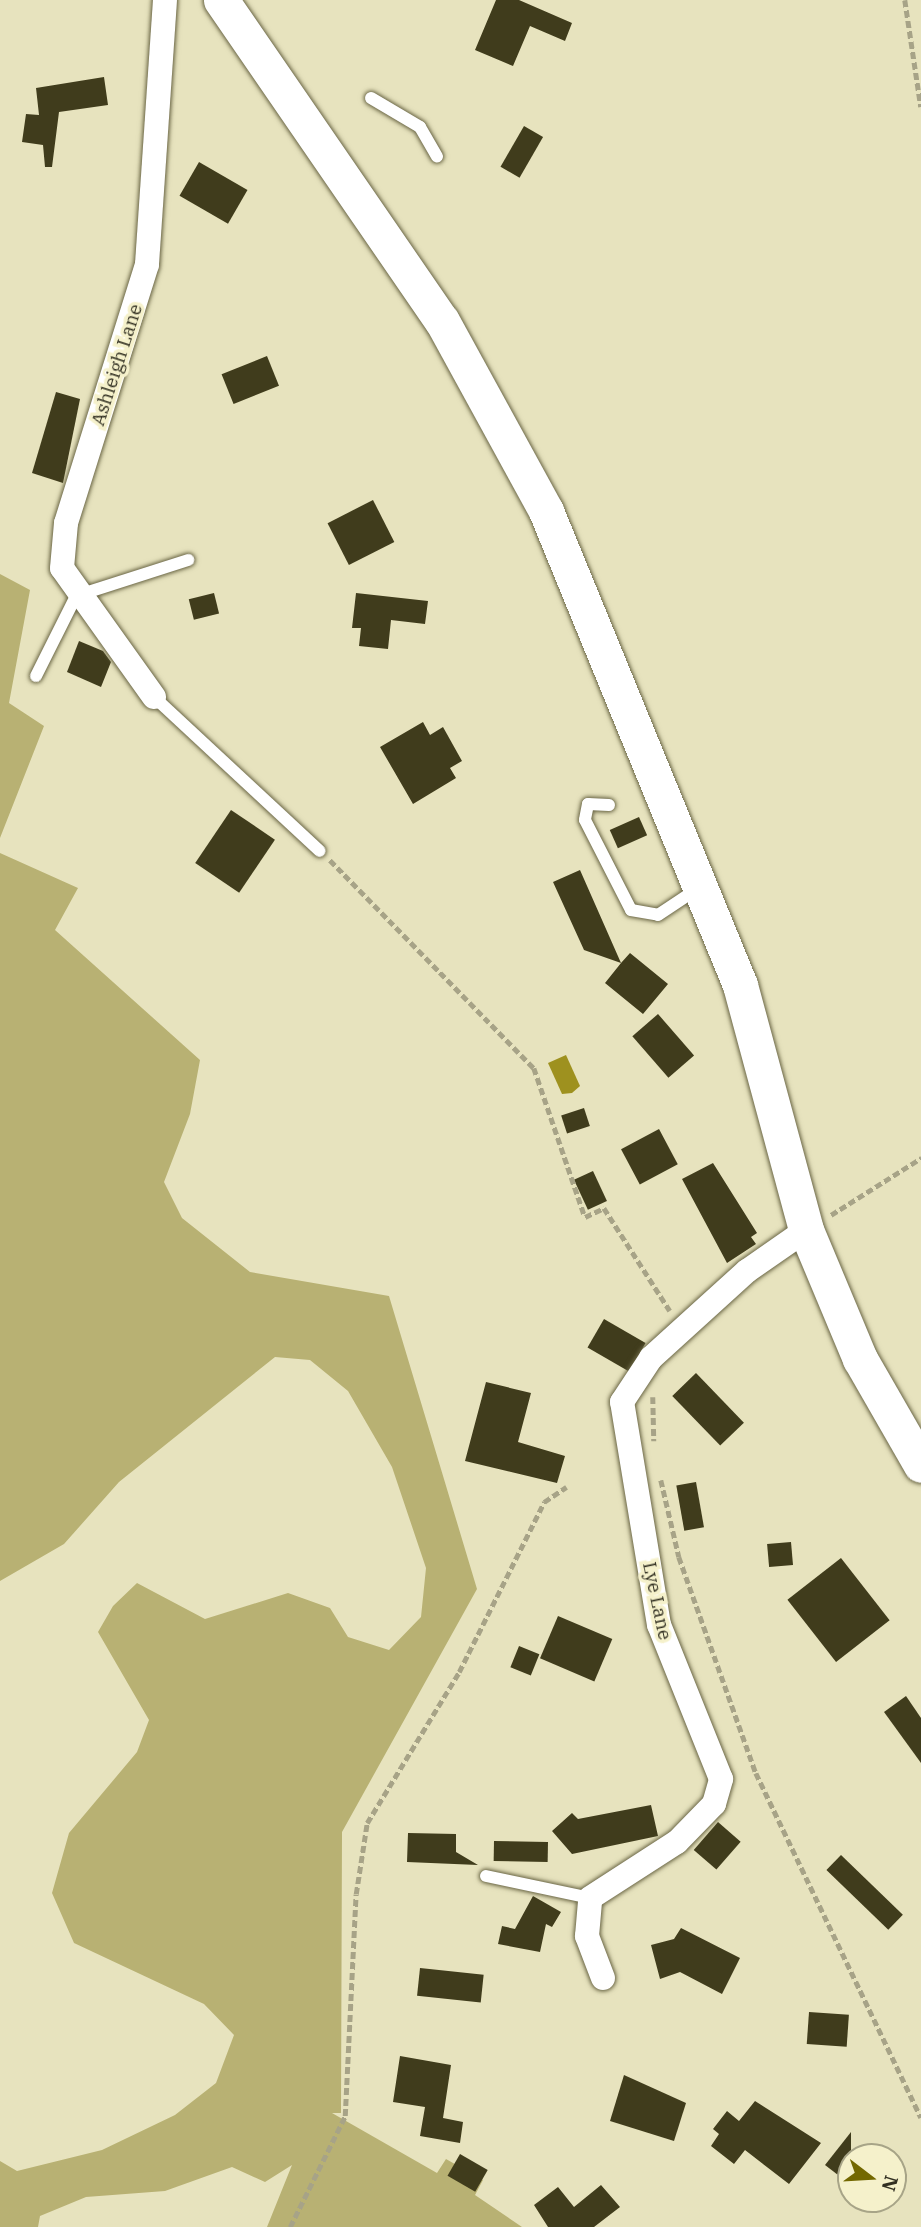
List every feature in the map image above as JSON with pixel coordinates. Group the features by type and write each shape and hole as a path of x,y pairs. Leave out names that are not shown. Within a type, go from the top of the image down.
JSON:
{"main road":[{"path":"221,0 390,240 513,445 599,629 703,885 740,985 806,1230 860,1359 921,1465"}],"street":[{"name":"Ashleigh Lane","path":"154,697 76,596 62,568 66,523 147,264 165,0"},
{"name":"Lye Lane","path":"590,1898 677,1842 714,1804 721,1779 659,1625 622,1402 651,1358 682,1329 747,1271 806,1230"},
{"path":"590,1898 587,1936 603,1978"}],"lane":[{"path":"371,98 420,127 437,156"},
{"path":"36,676 76,596 188,560"},
{"path":"154,697 320,851"},
{"path":"609,805 588,804 585,820 631,910 658,915 703,885"},
{"path":"486,1876 590,1898"}],"path":[{"path":"905,0 921,107"},
{"path":"320,851 534,1068 585,1217 604,1208 682,1329"},
{"path":"841,1210 921,1158"},
{"path":"651,1358 655,1453"},
{"path":"658,1466 679,1557 756,1773 921,2118"},
{"path":"290,2227 345,2116 356,1894 367,1823 459,1672 544,1502 566,1486"}],"shaded area":[{"path":"0,574 30,590 9,703 44,726 0,838"},
{"path":"0,853 78,888 55,930 200,1060 190,1114 164,1182 182,1218 250,1272 389,1296 477,1589 342,1832 341,2113 332,2113 437,2173 446,2159 483,2180 475,2195 522,2227 267,2227 292,2165 265,2182 232,2167 165,2191 86,2197 40,2216 38,2227 0,2227 0,2161 17,2171 102,2150 175,2115 216,2083 234,2035 204,2004 74,1943 52,1893 69,1833 137,1752 149,1720 98,1632 113,1606 137,1583 205,1619 288,1593 330,1608 348,1637 389,1650 421,1617 426,1568 392,1467 348,1391 310,1360 275,1357 119,1482 64,1544 0,1581"},
{"path":"566,1055 580,1086 572,1093 562,1094 548,1063"}],"building":[{"path":"496,0 519,0 572,23 565,41 530,26 513,66 475,50"},
{"path":"104,77 108,105 59,112 52,167 45,167 43,145 22,142 26,114 39,115 36,88"},
{"path":"524,126 543,137 520,178 500,167"},
{"path":"199,162 247,190 228,224 180,196"},
{"path":"267,356 279,386 234,404 222,374"},
{"path":"56,392 80,399 63,483 32,473"},
{"path":"373,500 394,542 349,565 328,523"},
{"path":"214,593 219,613 194,620 189,599"},
{"path":"356,593 428,601 425,624 391,620 388,649 359,646 361,628 352,628"},
{"path":"79,641 103,651 111,662 101,687 67,672"},
{"path":"423,722 430,735 443,727 462,761 450,768 456,778 413,804 380,747"},
{"path":"231,810 275,840 239,893 195,863"},
{"path":"639,817 647,835 618,848 610,830"},
{"path":"580,870 621,963 584,950 553,882"},
{"path":"630,953 668,984 643,1014 605,983"},
{"path":"658,1014 694,1056 668,1078 632,1036"},
{"path":"584,1108 590,1126 567,1133 561,1115"},
{"path":"659,1129 678,1164 640,1185 621,1149"},
{"path":"713,1163 757,1233 751,1237 756,1244 727,1263 682,1179"},
{"path":"593,1171 607,1201 588,1210 574,1180"},
{"path":"604,1319 646,1343 629,1372 588,1348"},
{"path":"696,1373 744,1423 720,1446 672,1396"},
{"path":"486,1382 531,1393 518,1442 565,1456 557,1483 465,1461"},
{"path":"696,1482 704,1527 684,1531 676,1485"},
{"path":"791,1542 793,1565 769,1567 767,1544"},
{"path":"841,1558 890,1620 836,1662 787,1600"},
{"path":"558,1616 612,1639 594,1681 540,1658"},
{"path":"519,1646 539,1654 531,1676 510,1667"},
{"path":"906,1696 921,1718 921,1763 884,1712"},
{"path":"651,1805 658,1836 572,1854 552,1831 572,1813 578,1819"},
{"path":"718,1822 741,1842 716,1870 694,1850"},
{"path":"408,1833 456,1834 456,1852 478,1865 407,1862"},
{"path":"494,1841 548,1842 548,1862 494,1861"},
{"path":"841,1855 903,1915 888,1930 826,1870"},
{"path":"533,1896 561,1912 552,1927 546,1924 540,1952 498,1944 502,1926 515,1929"},
{"path":"681,1928 740,1958 722,1994 680,1972 660,1979 651,1945 674,1939"},
{"path":"420,1968 484,1975 481,2003 417,1996"},
{"path":"809,2012 849,2015 847,2047 807,2044"},
{"path":"400,2056 451,2065 443,2118 463,2122 460,2143 420,2136 425,2107 393,2102"},
{"path":"624,2075 686,2103 674,2141 610,2121"},
{"path":"755,2101 821,2143 789,2184 745,2150 734,2164 711,2146 719,2134 713,2129 727,2111 739,2121"},
{"path":"851,2132 851,2143 842,2143"},
{"path":"837,2150 837,2174 825,2165"},
{"path":"460,2154 488,2170 475,2192 447,2176"},
{"path":"601,2185 620,2207 594,2227 548,2227 534,2205 558,2187 574,2207"}]}
